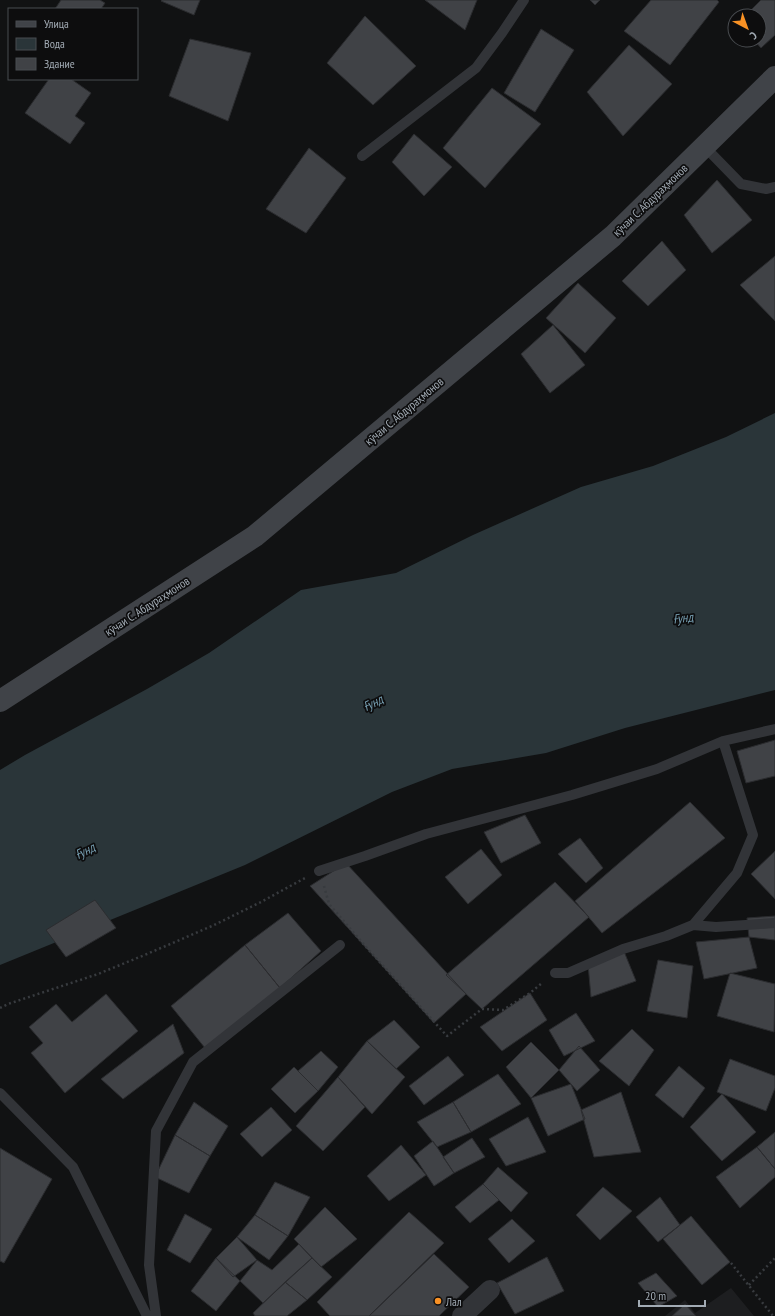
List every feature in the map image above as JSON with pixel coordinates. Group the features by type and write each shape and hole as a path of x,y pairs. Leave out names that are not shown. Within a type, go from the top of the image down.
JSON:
{"street":[{"name":"кӯчаи С. Абдураҳмонов","path":"0,701 255,536 613,236 775,77"},
{"path":"462,1316 490,1290"}],"lane":[{"path":"362,156 476,68 524,0"},
{"path":"705,147 741,184 766,189 775,187"},
{"path":"319,871 426,834 572,795 657,769 723,741 775,729"},
{"path":"693,925 737,873 753,835 723,741"},
{"path":"555,973 568,973 624,949 666,936 693,925 716,927 775,923"},
{"path":"156,1316 149,1265 156,1131 193,1062 340,945"},
{"path":"0,1093 73,1167 147,1316"}],"path":[{"path":"0,1008 98,974 212,926 319,871 329,904 447,1036 482,1009 503,1010 530,993 555,973"},
{"path":"749,1285 775,1258"},
{"path":"732,1263 773,1316"}],"shaded area":[{"path":"731,1288 754,1316 665,1316 685,1300 695,1313"}],"water":[{"name":"Ғунд","path":"775,413 775,690 625,728 546,753 452,769 392,792 245,865 0,965 0,770 209,653 301,590 396,573 473,535 581,487 653,466 726,437"}],"building":[{"path":"61,0 100,0 105,3 102,8 56,8"},
{"path":"200,0 194,15 161,1"},
{"path":"425,0 477,0 465,30"},
{"path":"590,0 600,0 595,5"},
{"path":"651,0 717,0 719,2 670,65 624,31"},
{"path":"761,0 775,0 775,35 767,42 767,8 753,8"},
{"path":"365,16 416,66 373,105 327,63"},
{"path":"541,29 574,50 535,112 504,93"},
{"path":"190,39 251,53 228,121 169,96"},
{"path":"629,45 672,84 623,136 587,92"},
{"path":"48,80 72,80 91,93 75,116 85,123 70,144 25,113"},
{"path":"492,88 541,124 485,188 443,148"},
{"path":"414,134 452,167 424,196 392,162"},
{"path":"309,148 346,178 306,233 266,209"},
{"path":"717,180 752,220 712,253 684,215"},
{"path":"662,241 686,270 648,306 622,281"},
{"path":"775,256 775,321 740,285"},
{"path":"578,283 616,318 585,353 546,318"},
{"path":"553,325 585,365 550,393 521,354"},
{"path":"775,740 775,776 746,783 737,751"},
{"path":"690,802 725,838 602,933 575,901"},
{"path":"525,815 541,843 501,863 484,832"},
{"path":"580,838 603,868 586,883 558,854"},
{"path":"481,849 502,875 468,904 445,877"},
{"path":"775,851 775,899 751,874"},
{"path":"346,863 466,994 434,1023 310,886"},
{"path":"555,882 589,917 482,1009 446,975"},
{"path":"95,900 116,928 66,957 46,930"},
{"path":"288,913 321,951 280,988 245,945"},
{"path":"775,916 775,940 749,937 747,918"},
{"path":"749,937 757,968 704,979 696,942"},
{"path":"245,945 280,988 205,1048 171,1006"},
{"path":"623,949 636,981 591,997 588,964"},
{"path":"658,960 693,966 687,1018 647,1011"},
{"path":"730,973 775,984 774,1032 717,1016"},
{"path":"530,993 547,1020 502,1051 480,1027"},
{"path":"106,994 138,1031 65,1093 31,1053 43,1043 29,1027 56,1004 72,1022"},
{"path":"576,1013 595,1041 564,1056 549,1030"},
{"path":"394,1020 420,1047 396,1069 367,1041"},
{"path":"173,1024 184,1053 123,1099 101,1079"},
{"path":"632,1029 654,1050 629,1086 599,1061"},
{"path":"367,1041 405,1077 372,1114 338,1077"},
{"path":"531,1042 559,1070 531,1098 506,1067"},
{"path":"579,1046 600,1070 577,1091 559,1070"},
{"path":"321,1051 338,1067 318,1091 298,1071"},
{"path":"448,1056 464,1075 424,1105 409,1086"},
{"path":"730,1059 775,1076 775,1088 766,1111 717,1092"},
{"path":"679,1066 705,1088 683,1118 655,1095"},
{"path":"294,1067 318,1091 295,1113 271,1089"},
{"path":"498,1074 521,1104 471,1132 453,1102"},
{"path":"338,1077 365,1107 323,1151 296,1126"},
{"path":"571,1084 585,1119 548,1136 531,1098"},
{"path":"621,1092 641,1152 594,1157 581,1110"},
{"path":"722,1094 756,1132 722,1161 690,1127"},
{"path":"194,1102 228,1126 210,1156 175,1135"},
{"path":"453,1102 471,1132 437,1147 417,1122"},
{"path":"271,1107 292,1130 262,1157 240,1134"},
{"path":"528,1117 546,1152 506,1166 489,1139"},
{"path":"775,1132 775,1169 757,1147"},
{"path":"175,1135 210,1156 189,1193 155,1177"},
{"path":"472,1138 485,1157 454,1173 443,1157"},
{"path":"433,1141 454,1173 434,1186 414,1156"},
{"path":"401,1145 426,1175 389,1201 367,1176"},
{"path":"757,1147 775,1169 775,1177 740,1208 716,1177"},
{"path":"0,1148 52,1179 4,1263 0,1261"},
{"path":"498,1167 528,1193 511,1212 483,1184"},
{"path":"275,1182 310,1197 288,1236 255,1215"},
{"path":"483,1184 499,1200 470,1223 455,1207"},
{"path":"603,1187 632,1211 600,1240 576,1215"},
{"path":"660,1197 680,1225 658,1242 636,1217"},
{"path":"325,1207 357,1239 321,1267 294,1239"},
{"path":"409,1212 444,1243 369,1316 330,1316 317,1302"},
{"path":"185,1214 212,1229 190,1263 167,1250"},
{"path":"255,1215 288,1236 269,1260 237,1237"},
{"path":"691,1216 730,1262 702,1285 663,1239"},
{"path":"512,1219 535,1241 509,1263 488,1239"},
{"path":"237,1237 257,1260 233,1277 216,1258"},
{"path":"299,1244 312,1258 263,1303 240,1281 257,1260 272,1270"},
{"path":"434,1254 469,1287 439,1316 369,1316"},
{"path":"547,1257 564,1291 515,1314 497,1283"},
{"path":"216,1258 240,1281 216,1311 191,1291"},
{"path":"312,1258 332,1277 307,1300 285,1282"},
{"path":"656,1273 677,1296 658,1307 638,1283"},
{"path":"285,1282 307,1300 287,1316 255,1316 253,1313"},
{"path":"685,1304 696,1316 672,1316"}],"place":[{"name":"Лал","path":"438,1301"}]}
